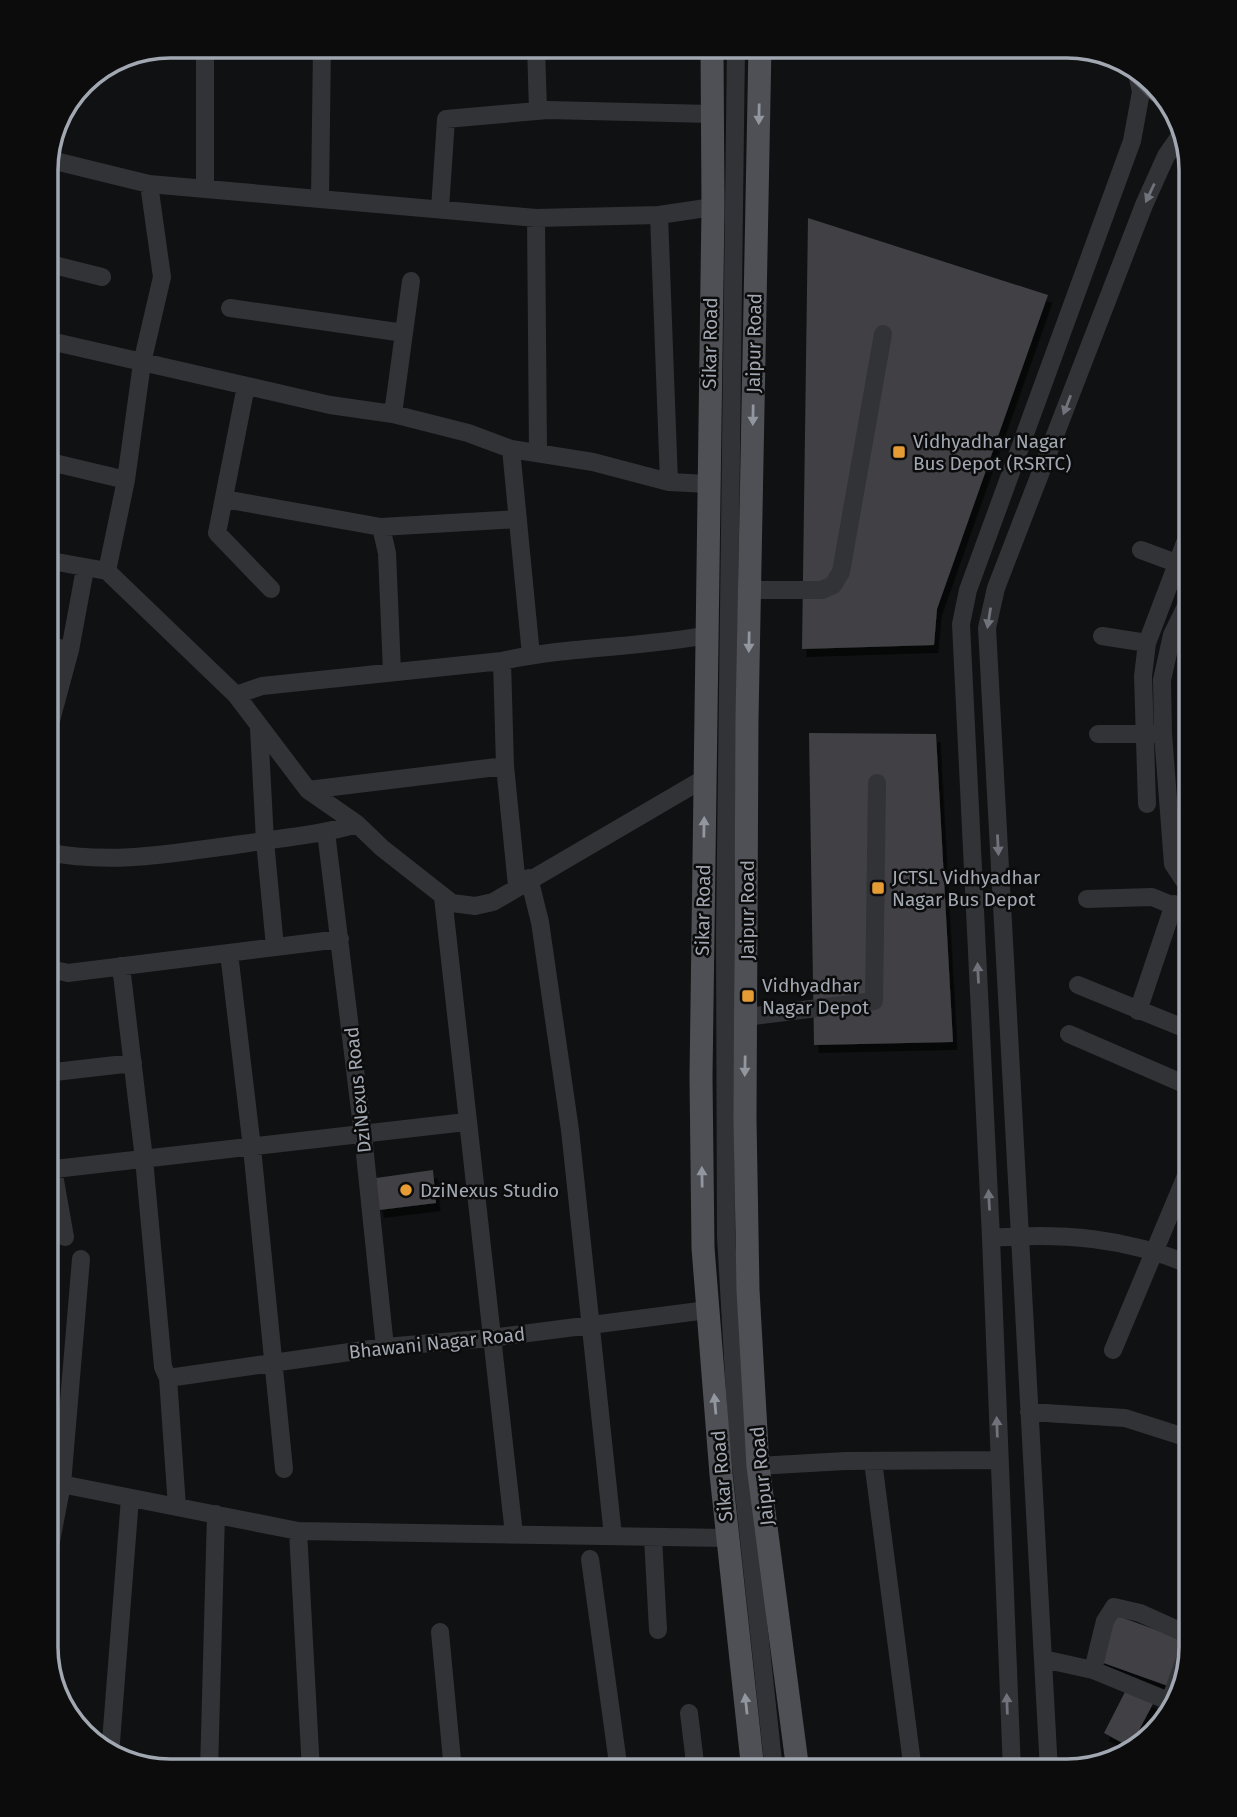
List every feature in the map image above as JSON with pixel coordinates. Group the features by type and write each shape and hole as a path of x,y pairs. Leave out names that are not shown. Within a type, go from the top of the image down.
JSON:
{"main road":[{"name":"Sikar Road","path":"712,58 713,207 701,1077 707,1310 727,1538 752,1759"},
{"name":"Jaipur Road","path":"760,58 750,590 746,1017 748,1290 758,1466 796,1759"}],"street":[{"path":"205,58 205,189"},
{"path":"320,197 322,58"},
{"path":"536,58 537,111"},
{"path":"736,58 725,947 726,1236 737,1427 773,1759"},
{"path":"1011,1759 991,1238 961,640 963,606 1132,141 1141,92 1140,85"},
{"path":"440,209 446,119 537,111 711,114"},
{"path":"1042,1759 1042,1659 987,628 996,588 1139,218 1166,156 1175,143"},
{"path":"59,157 149,184 536,218 659,215 713,207"},
{"path":"107,571 126,480 142,363 162,277 149,184"},
{"path":"659,215 669,482"},
{"path":"536,218 538,452"},
{"path":"58,266 102,277"},
{"path":"393,414 411,281"},
{"path":"230,308 404,333"},
{"path":"750,590 821,590 832,585 841,572 883,334"},
{"path":"58,343 330,405 393,414 468,433 512,449 538,452 669,482 708,484"},
{"path":"246,386 217,533 271,589"},
{"path":"512,449 531,654"},
{"path":"58,464 126,480"},
{"path":"224,499 381,527 517,519"},
{"path":"381,527 387,553 392,672"},
{"path":"1141,550 1176,563"},
{"path":"1147,804 1143,734 1147,643 1179,556"},
{"path":"58,563 107,571 236,695 308,790 357,824 382,848 452,903 475,906 493,902 523,882 705,778"},
{"path":"58,695 70,650 85,569"},
{"path":"1179,621 1172,635 1162,680 1163,734 1173,864 1179,873"},
{"path":"236,695 262,686 502,661 531,654 608,650 708,635"},
{"path":"1102,636 1147,643"},
{"path":"58,648 70,650"},
{"path":"502,661 505,766 523,882 540,922 570,1130 613,1536"},
{"path":"259,728 265,841 275,947"},
{"path":"1098,734 1163,734"},
{"path":"308,790 505,766"},
{"path":"746,1017 874,1001 877,783"},
{"path":"58,854 85,859 144,857 326,832 357,824"},
{"name":"DziNexus Road","path":"326,832 363,1136 384,1348"},
{"path":"443,897 514,1534"},
{"path":"1087,899 1152,897 1179,906"},
{"path":"1138,1011 1174,904"},
{"path":"58,970 68,972 340,939"},
{"path":"229,953 252,1147 284,1469"},
{"path":"121,966 144,1159 163,1367 168,1378 177,1507"},
{"path":"1079,985 1179,1026"},
{"path":"1069,1034 1179,1081"},
{"path":"58,1072 132,1063"},
{"path":"58,1168 363,1136 466,1122"},
{"path":"1113,1350 1179,1194"},
{"path":"58,1207 65,1237"},
{"path":"991,1238 1093,1237 1155,1250 1179,1260"},
{"path":"58,1450 81,1259"},
{"name":"Bhawani Nagar Road","path":"168,1378 384,1348 491,1338 707,1310"},
{"path":"1029,1412 1125,1418 1179,1435"},
{"path":"758,1466 873,1461 998,1460"},
{"path":"873,1461 911,1759"},
{"path":"58,1484 298,1531 727,1538"},
{"path":"111,1742 130,1498"},
{"path":"209,1759 216,1514"},
{"path":"298,1531 310,1759"},
{"path":"653,1537 658,1630"},
{"path":"590,1559 593,1603 617,1759"},
{"path":"1093,1671 1105,1621 1114,1607 1179,1621"},
{"path":"440,1632 452,1759"},
{"path":"1042,1659 1093,1671 1166,1700"},
{"path":"690,1713 695,1759"}],"building":[{"name":"Vidhyadhar Nagar Bus Depot (RSRTC)","path":"808,218 1048,295 937,609 934,645 802,649"},
{"name":"JCTSL Vidhyadhar Nagar Bus Depot","path":"809,733 936,734 953,1042 814,1045"},
{"name":"DziNexus Studio","path":"433,1170 436,1203 379,1210 376,1178"},
{"path":"1115,1615 1179,1638 1178,1656 1168,1686 1098,1661"},
{"path":"1127,1688 1154,1702 1137,1734 1124,1744 1104,1733"}],"place":[{"name":"Vidhyadhar Nagar Bus Depot (RSRTC)","path":"899,452"},
{"name":"JCTSL Vidhyadhar Nagar Bus Depot","path":"878,888"},
{"name":"Vidhyadhar Nagar Depot","path":"748,996"},
{"name":"DziNexus Studio","path":"406,1190"}]}
